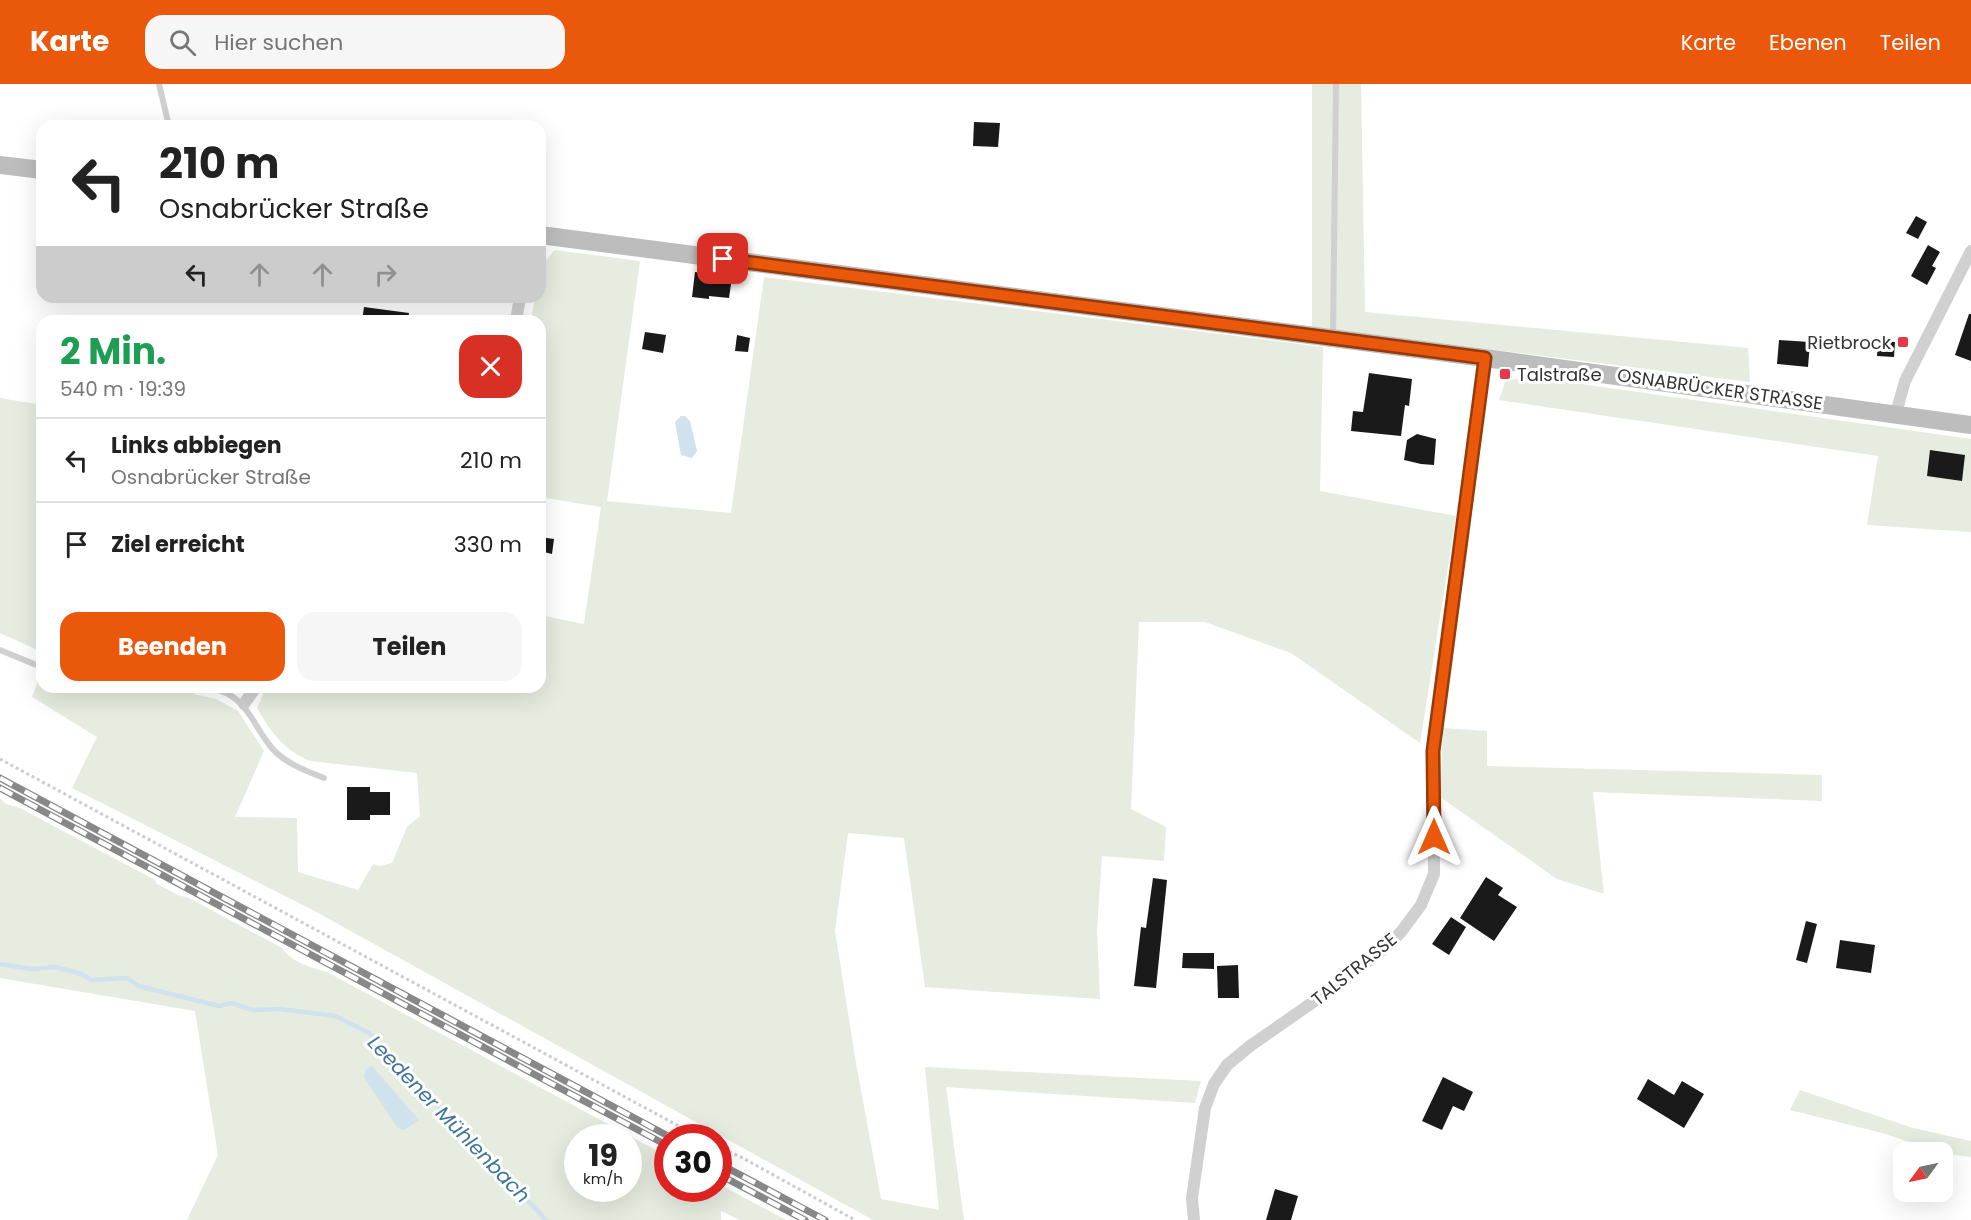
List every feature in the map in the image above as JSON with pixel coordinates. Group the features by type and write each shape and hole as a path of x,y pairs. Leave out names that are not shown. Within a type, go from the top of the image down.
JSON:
{"main road":[{"path":"0,165 36,169"},
{"name":"OSNABRÜCKER STRASSE","path":"546,236 1485,358 1971,425"}],"street":[{"path":"1896,413 1905,381 1971,251"},
{"name":"TALSTRASSE","path":"1194,1220 1191,1198 1205,1108 1214,1084 1227,1065 1250,1046 1334,988 1386,947 1421,905 1434,873 1433,751 1485,358"},
{"path":"244,704 252,693"}],"lane":[{"path":"159,84 168,120"},
{"path":"1333,338 1336,84"},
{"path":"0,650 36,664"},
{"path":"225,693 244,704 272,748 297,767 324,778"}],"path":[{"path":"0,759 675,1124"},
{"path":"732,1153 855,1220"}],"shaded area":[{"path":"1312,84 1361,84 1365,312 1748,348 1750,382 1312,327"},
{"path":"555,250 640,261 607,501 731,513 764,277 1323,347 1320,491 1456,516 1420,743 1291,653 1205,622 1139,622 1131,809 1166,827 1164,861 1102,856 1097,929 1100,999 925,987 904,838 848,833 835,931 881,1199 939,1210 925,1067 1201,1081 1195,1103 946,1087 964,1220 873,1220 732,1142 732,1124 699,1124 309,908 72,788 97,737 32,697 36,686 36,693 194,693 216,699 238,711 264,751 235,817 297,818 298,872 358,890 373,864 380,866 392,863 407,827 420,816 417,773 310,761 292,751 279,740 257,708 263,693 546,693 546,616 584,624 601,507 546,498 546,315 532,315 534,303 546,303 546,261"},
{"path":"1524,376 1971,439 1971,532 1867,525 1878,456 1499,400 1505,382"},
{"path":"0,398 36,404 36,649 0,633"},
{"path":"1443,728 1487,731 1487,766 1822,775 1822,801 1593,792 1604,894 1557,879 1440,797"},
{"path":"0,798 6,804 18,807 155,880 157,884 180,896 187,897 282,948 296,961 327,972 608,1124 564,1124 564,1202 642,1202 642,1142 654,1149 654,1202 732,1202 732,1191 786,1220 740,1220 721,1211 721,1220 187,1220 218,1155 195,1011 0,978"},
{"path":"1800,1090 1913,1128 1971,1141 1971,1157 1953,1155 1953,1142 1910,1142 1790,1110"}],"water":[{"path":"681,416 685,416 690,421 697,451 692,458 681,455 675,422"},
{"path":"372,1066 419,1120 404,1130 398,1128 364,1077 366,1069"}],"building":[{"path":"974,122 1000,123 998,147 973,146"},
{"path":"1916,216 1927,222 1918,239 1906,233"},
{"path":"1928,245 1940,252 1932,266 1936,268 1927,285 1911,276"},
{"path":"695,272 732,277 729,298 692,297"},
{"path":"364,307 409,313 409,315 363,315"},
{"path":"1969,314 1971,314 1971,361 1955,355"},
{"path":"645,332 666,335 663,353 642,349"},
{"path":"737,335 750,338 748,352 735,351"},
{"path":"1779,340 1810,342 1808,367 1777,364"},
{"path":"1878,341 1895,342 1894,357 1877,356"},
{"path":"1369,373 1412,379 1409,406 1405,405 1401,436 1351,431 1353,411 1363,412"},
{"path":"1417,434 1436,439 1434,465 1404,460 1407,440"},
{"path":"1930,450 1965,455 1962,481 1927,476"},
{"path":"546,538 554,539 552,554 546,552"},
{"path":"347,787 370,787 370,792 390,792 390,815 370,815 370,820 347,820"},
{"path":"1486,877 1503,888 1498,895 1517,907 1494,941 1460,918"},
{"path":"1153,878 1167,880 1156,988 1134,986 1141,927 1146,928"},
{"path":"1451,917 1466,927 1449,955 1432,944"},
{"path":"1806,921 1817,924 1807,963 1796,960"},
{"path":"1840,940 1875,945 1871,973 1836,968"},
{"path":"1183,953 1214,953 1214,969 1182,968"},
{"path":"1238,965 1239,998 1218,998 1217,966"},
{"path":"1443,1077 1473,1092 1464,1111 1453,1106 1442,1130 1422,1121"},
{"path":"1648,1079 1674,1095 1682,1081 1704,1094 1684,1128 1637,1099"},
{"path":"1275,1189 1298,1196 1291,1220 1266,1220"}],"waterway":[{"name":"Leedener Mühlenbach","path":"0,964 31,969 56,967 81,974 92,980 127,978 138,986 219,1006 231,1003 253,1010 280,1009 335,1016 369,1033 546,1220"}],"railway":[{"path":"0,778 654,1128"},
{"path":"0,788 654,1138"},
{"path":"732,1170 825,1220"},
{"path":"732,1181 805,1220"}],"place":[{"name":"Rietbrock","path":"1903,342"},
{"name":"Talstraße","path":"1505,374"}],"route":[{"path":"723,259 1485,358 1433,751 1434,837"}]}
